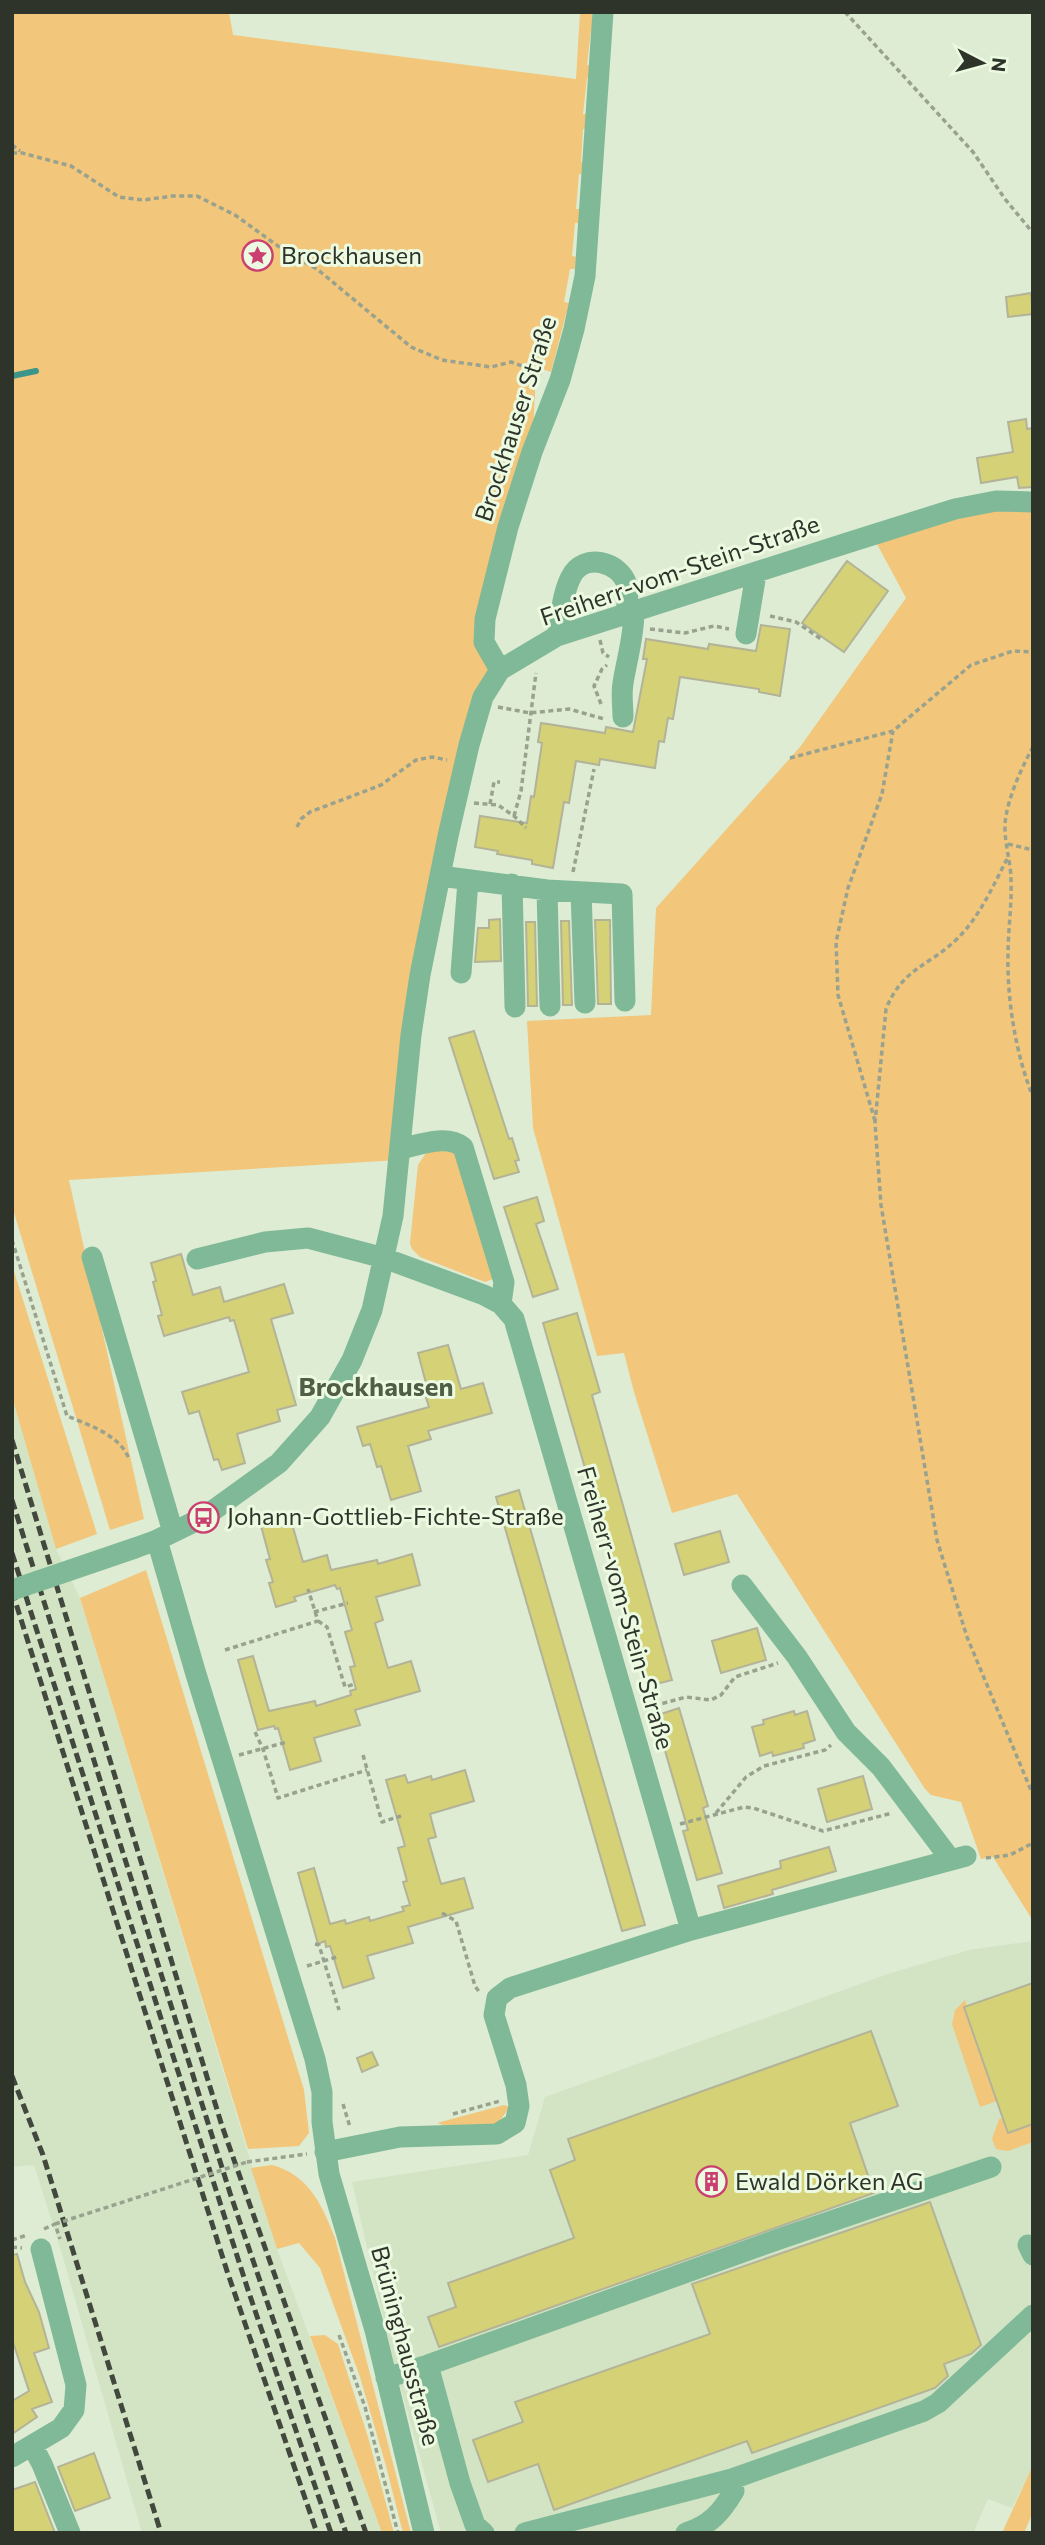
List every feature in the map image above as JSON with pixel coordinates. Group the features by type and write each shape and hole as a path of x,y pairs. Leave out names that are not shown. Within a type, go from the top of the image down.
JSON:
{"street":[{"name":"Brockhauser Straße","path":"499,670 484,642 485,619 508,527 532,452 560,380 585,276 603,12"},
{"name":"Freiherr-vom-Stein-Straße","path":"499,670 557,636 635,617 955,509 996,501 1033,502"},
{"path":"557,636 571,576 580,566 600,562 620,573 626,584 635,617 622,684 612,718"},
{"path":"746,634 756,574"},
{"path":"12,1590 135,1548 204,1517 279,1463 320,1417 357,1348 372,1310 393,1216 418,987 440,876 469,745 483,697 499,670"},
{"path":"440,876 547,890 622,894 625,1001"},
{"path":"461,974 468,881"},
{"path":"512,884 515,1007"},
{"path":"547,890 550,1006"},
{"path":"575,891 585,1003"},
{"name":"Freiherr-vom-Stein-Straße","path":"400,1149 444,1141 455,1141 463,1147 504,1282 502,1304 514,1319 691,1930"},
{"path":"197,1259 265,1242 308,1238 384,1258 502,1304"},
{"path":"92,1257 165,1536 195,1671 315,2059 322,2092 325,2152 400,2137 497,2134 515,2123 519,2106 516,2085 494,2015 497,1998 510,1988 691,1930 958,1858 911,1808 881,1767 846,1732 797,1657 742,1585"},
{"name":"Brüninghausstraße","path":"325,2152 329,2174 358,2267 424,2533"},
{"path":"386,2378 991,2167"},
{"path":"12,2457 61,2428 74,2410 76,2385 51,2246"},
{"path":"525,2533 704,2488 924,2411 938,2403 1033,2315"},
{"path":"428,2365 460,2483 475,2525 484,2533"},
{"path":"32,2445 71,2533"},
{"path":"686,2533 711,2522 724,2508 734,2491 732,2479"}],"path":[{"path":"845,12 973,152 1005,199 1033,233"},
{"path":"12,145 22,153"},
{"path":"12,153 22,153 71,166 119,197 143,200 197,196 235,215 289,254 317,269 411,347 442,360 491,367 511,362 522,365"},
{"path":"771,616 796,622 821,639"},
{"path":"635,617 685,633 720,627"},
{"path":"514,816 521,791 538,647"},
{"path":"790,758 894,731 971,665 1013,651 1033,652"},
{"path":"507,709 530,713 569,709 612,718"},
{"path":"876,1123 838,995 836,942 848,888 882,794 894,731"},
{"path":"1033,747 1011,797 1005,819 1007,859 1011,877 1008,958 1014,1029 1022,1070 1033,1097"},
{"path":"297,827 310,812 381,785 415,760 432,757 449,760"},
{"path":"575,891 594,769"},
{"path":"489,804 494,782 500,782"},
{"path":"472,802 498,805 526,828"},
{"path":"1008,844 1033,850"},
{"path":"1007,859 974,920 957,939 906,975 892,995 886,1009 876,1123 881,1205 937,1540 967,1637 1033,1795"},
{"path":"12,1240 67,1416 100,1429 126,1450 130,1463"},
{"path":"308,1589 318,1621 327,1627 345,1686 355,1684"},
{"path":"314,1612 348,1602"},
{"path":"225,1650 318,1621"},
{"path":"628,1713 686,1697 711,1700 721,1695 735,1677 797,1657"},
{"path":"255,1732 278,1798 367,1770"},
{"path":"715,1815 746,1777 764,1766 825,1750 846,1732"},
{"path":"223,1759 287,1742"},
{"path":"363,1755 382,1822 401,1816"},
{"path":"662,1828 744,1807 823,1831 911,1808"},
{"path":"958,1858 981,1859 1010,1855 1033,1843"},
{"path":"442,1913 456,1921 475,1986"},
{"path":"315,1944 319,1945 339,2010"},
{"path":"288,1972 338,1956"},
{"path":"446,2116 510,2098 516,2085"},
{"path":"51,2246 55,2224 247,2162 325,2152"},
{"path":"339,2335 368,2419 398,2533"}],"shaded area":[{"path":"12,12 229,12 233,35 576,79 580,12 592,12 592,18 597,18 596,30 591,30 587,65 593,66 592,78 587,78 583,114 589,114 588,129 583,129 581,162 585,163 584,174 579,174 576,209 582,209 581,223 575,223 572,256 576,257 575,269 570,269 564,302 569,303 551,372 539,368 536,373 532,452 485,619 500,670 469,745 399,1160 69,1180 144,1519 110,1530 12,1206"},
{"path":"1033,503 1033,1921 993,1857 981,1859 961,1802 931,1795 925,1789 737,1494 672,1513 624,1353 597,1356 533,1128 527,1021 651,1015 656,908 800,747 906,598 877,544 954,511"},
{"path":"432,1149 457,1153 493,1279 485,1282 420,1257 412,1249 410,1243 418,1165"},
{"path":"12,1265 97,1534 56,1549 12,1397"},
{"path":"12,1397 56,1549 80,1598 277,2249 382,2533 142,2533 34,2165 12,2167"},
{"path":"146,1570 304,2090 309,2133 299,2146 248,2149 80,1598"},
{"path":"1033,1941 1033,2465 1012,2508 988,2499 973,2533 441,2533 395,2368 352,2182 528,2155 545,2097 891,1973 969,1950"},
{"path":"965,2000 967,2006 964,2007 997,2101 980,2107 952,2024 955,2010"},
{"path":"504,2105 510,2107 497,2124 449,2127 437,2123"},
{"path":"1003,2118 1009,2133 1033,2124 1033,2142 1008,2151 996,2149 992,2139 999,2119"},
{"path":"272,2165 296,2176 305,2184 319,2203 335,2238 411,2533 403,2533 360,2377 320,2268 299,2243 277,2249 251,2168"},
{"path":"325,2335 338,2344 368,2437 394,2533 382,2533 310,2336"},
{"path":"1033,2465 1033,2512 1024,2533 1002,2533"}],"building":[{"path":"1031,293 1033,314 1008,317 1006,297"},
{"path":"1026,419 1027,429 1033,428 1033,487 1019,488 1017,477 981,483 977,458 1013,452 1008,422"},
{"path":"847,561 888,591 844,652 802,623"},
{"path":"761,625 790,629 780,696 759,692 759,689 680,677 673,719 668,718 664,742 659,741 655,768 600,759 599,765 576,761 569,803 564,802 553,868 532,864 532,860 475,847 480,816 527,823 542,743 538,742 541,723 605,733 606,727 633,732 647,659 643,659 646,639 708,649 709,644 756,651"},
{"path":"500,919 501,961 475,962 478,928 489,928 489,920"},
{"path":"595,920 610,920 611,1004 598,1004"},
{"path":"561,921 569,921 572,1005 563,1005"},
{"path":"526,922 535,922 537,1006 528,1006"},
{"path":"474,1031 509,1139 512,1138 519,1160 515,1161 519,1172 494,1179 449,1038"},
{"path":"537,1197 544,1221 536,1224 558,1289 533,1297 504,1207"},
{"path":"181,1254 193,1295 220,1287 224,1302 284,1284 293,1313 271,1319 296,1405 277,1410 280,1421 237,1434 245,1463 222,1470 218,1459 214,1460 199,1411 189,1414 182,1392 249,1372 234,1320 230,1321 229,1317 164,1336 158,1316 162,1315 151,1263"},
{"path":"577,1313 600,1392 592,1395 672,1680 648,1686 543,1323"},
{"path":"448,1345 461,1389 483,1383 492,1413 428,1431 431,1439 408,1446 421,1491 391,1500 381,1466 377,1467 370,1444 363,1446 357,1427 429,1407 418,1353"},
{"path":"519,1490 645,1925 622,1931 496,1497"},
{"path":"290,1517 303,1562 327,1555 331,1570 377,1560 378,1564 412,1554 420,1585 376,1597 383,1620 375,1623 388,1668 411,1661 420,1691 355,1710 360,1725 314,1738 321,1761 290,1770 278,1728 275,1729 274,1726 258,1730 238,1660 253,1656 269,1711 315,1701 316,1706 351,1695 350,1691 356,1689 350,1667 355,1666 345,1632 352,1630 340,1588 337,1589 335,1585 294,1597 296,1601 276,1607 269,1583 273,1582 266,1560 270,1559 261,1526"},
{"path":"720,1531 729,1562 684,1575 675,1544"},
{"path":"757,1628 766,1660 721,1673 712,1641"},
{"path":"679,1708 708,1806 703,1808 722,1873 697,1880 683,1831 688,1830 655,1716"},
{"path":"794,1711 795,1715 807,1711 815,1740 803,1744 804,1748 773,1756 772,1752 760,1756 752,1727 764,1724 763,1720"},
{"path":"465,1770 474,1801 430,1814 436,1837 428,1839 441,1884 464,1878 473,1908 408,1927 413,1943 367,1956 374,1978 343,1988 330,1946 326,1947 325,1941 318,1944 298,1873 314,1868 330,1924 345,1920 346,1924 369,1917 370,1921 404,1911 402,1907 410,1905 403,1882 407,1881 398,1848 405,1846 386,1780 405,1775 408,1783 431,1776 432,1780"},
{"path":"863,1776 872,1809 827,1822 818,1789"},
{"path":"829,1847 836,1871 724,1908 718,1886 781,1868 780,1861"},
{"path":"1033,1983 1033,2124 1008,2133 964,2007"},
{"name":"Ewald Dörken AG","path":"871,2031 898,2106 850,2123 874,2193 439,2347 428,2317 456,2307 448,2283 574,2238 550,2170 575,2160 568,2139"},
{"path":"372,2052 378,2065 362,2072 357,2058"},
{"path":"930,2202 981,2345 971,2354 944,2364 948,2376 935,2388 752,2453 747,2441 554,2510 538,2464 488,2482 473,2440 523,2422 515,2402 710,2334 692,2284"},
{"path":"17,2254 25,2282 39,2312 49,2348 34,2353 52,2402 32,2409 37,2417 12,2434 12,2401 29,2391 12,2339 12,2255"},
{"path":"94,2453 110,2498 75,2511 58,2467"},
{"path":"35,2482 55,2533 12,2533 12,2490"}],"waterway":[{"path":"12,376 36,371"}],"railway":[{"path":"12,1440 222,2126 366,2533"},
{"path":"12,1500 230,2193 346,2533"},
{"path":"12,1553 248,2290 331,2533"},
{"path":"12,1591 227,2271 317,2533"},
{"path":"12,2076 43,2155 161,2533"}],"place":[{"name":"Brockhausen","path":"258,256"},
{"name":"Johann-Gottlieb-Fichte-Straße","path":"204,1517"},
{"name":"Ewald Dörken AG","path":"712,2182"}],"district":[{"name":"Brockhausen","path":"376,1387"}]}
